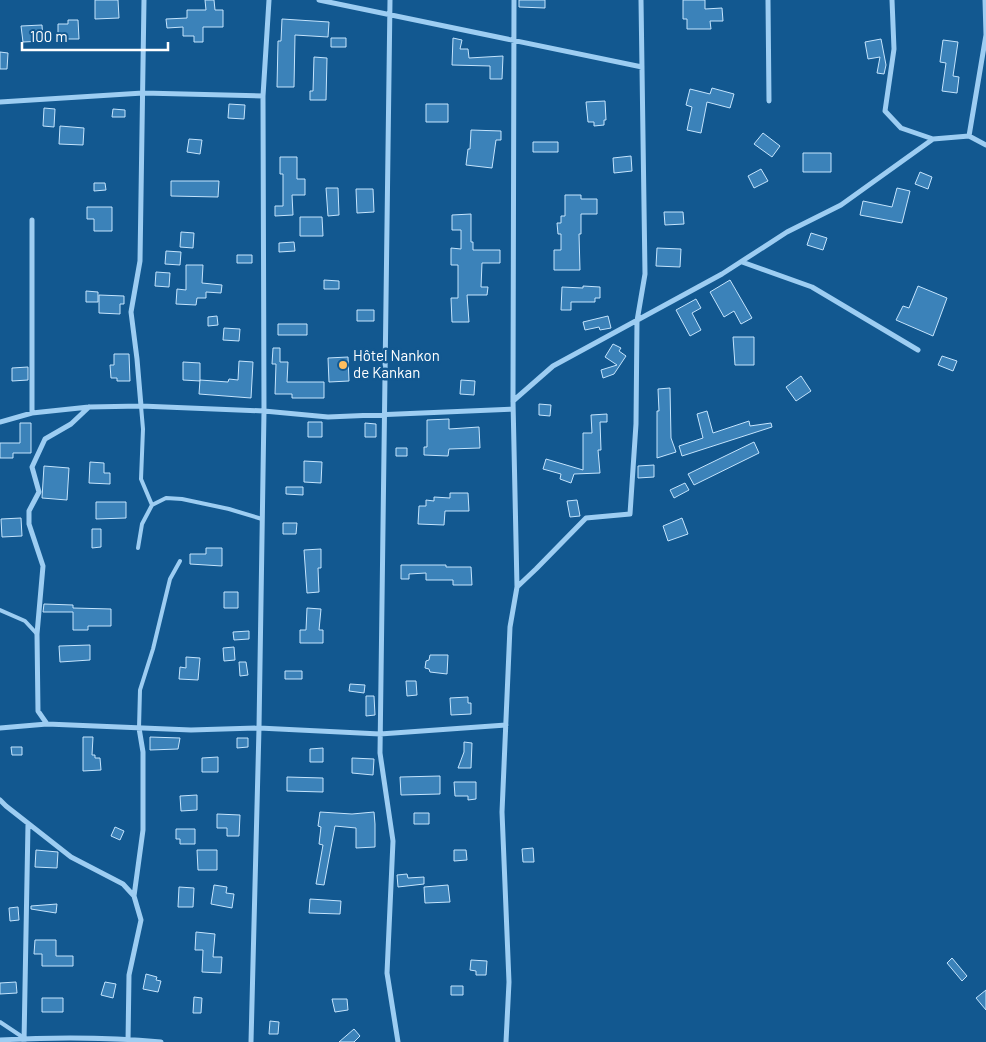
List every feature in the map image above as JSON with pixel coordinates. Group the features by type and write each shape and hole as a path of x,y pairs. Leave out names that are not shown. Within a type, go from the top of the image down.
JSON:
{"street":[{"path":"141,406 131,312 140,261 144,0"},
{"path":"251,1042 259,728 264,412 263,96 269,0"},
{"path":"319,0 642,67"},
{"path":"390,0 380,753 393,841 387,973 398,1042"},
{"path":"506,1042 509,982 502,812 510,627 517,586 513,409 514,0"},
{"path":"517,586 586,518 630,514 636,424 636,321 645,274 641,0"},
{"path":"768,0 769,101"},
{"path":"892,0 894,49 885,111 901,128 933,139 969,136 986,146"},
{"path":"969,136 986,35 986,0"},
{"path":"0,102 142,93 263,96"},
{"path":"513,401 553,366 722,274 788,232 841,204 933,139"},
{"path":"32,220 32,412"},
{"path":"742,262 812,287 918,350"},
{"path":"0,422 32,412 89,407 141,406 328,417 513,409"},
{"path":"47,724 38,711 37,634 43,566 29,524 29,511 40,492 32,467 45,439 71,424 89,407"},
{"path":"0,728 47,724 191,730 259,728 380,734 506,725"},
{"path":"128,1040 129,975 140,920 134,896 143,830 143,752 139,728"},
{"path":"0,800 28,824 71,856 123,884 134,896"},
{"path":"24,1040 28,824"},
{"path":"0,1040 128,1040 161,1042"}],"lane":[{"path":"141,406 143,428 141,478 152,505"},
{"path":"138,548 142,524 152,505 166,498 182,499 229,509 262,519"},
{"path":"139,728 140,690 153,650 170,579 180,561"},
{"path":"0,610 25,621 37,634"},
{"path":"0,1022 24,1040"}],"building":[{"path":"95,0 118,0 119,18 95,19"},
{"path":"205,0 214,0 215,10 223,10 223,27 203,27 203,42 194,42 194,36 183,36 183,27 167,28 166,19 187,18 187,10 206,10"},
{"path":"519,0 545,0 545,8 519,7"},
{"path":"683,0 705,0 705,9 722,8 723,21 710,21 711,29 687,29 687,19 683,19"},
{"path":"282,19 329,22 328,37 295,35 294,87 277,87 278,41 281,41"},
{"path":"68,20 78,20 79,39 58,39 58,24 68,24"},
{"path":"42,25 43,41 23,42 21,26"},
{"path":"331,38 346,38 346,47 331,47"},
{"path":"453,38 462,40 460,49 468,49 469,58 503,56 502,79 490,79 490,66 452,65"},
{"path":"881,39 886,65 884,74 877,73 880,57 868,59 865,42"},
{"path":"943,40 958,42 953,76 959,77 957,93 942,91 946,63 940,62"},
{"path":"0,52 8,53 7,69 0,69"},
{"path":"314,57 327,58 326,100 310,100 310,91 313,91"},
{"path":"712,88 734,94 730,108 707,102 701,133 687,130 692,107 686,105 690,89 710,94"},
{"path":"605,101 606,120 604,120 604,125 594,126 594,122 588,122 586,102"},
{"path":"229,104 245,105 244,119 228,118"},
{"path":"426,104 448,104 448,122 426,122"},
{"path":"44,108 55,109 54,127 43,126"},
{"path":"113,109 125,110 125,117 112,117"},
{"path":"60,126 84,128 83,145 59,144"},
{"path":"471,130 501,131 501,140 496,140 492,168 466,165 468,149 470,149"},
{"path":"763,133 780,146 772,157 754,144"},
{"path":"189,139 202,140 200,154 187,152"},
{"path":"533,142 558,142 558,152 533,152"},
{"path":"803,153 831,153 831,172 803,172"},
{"path":"631,156 632,171 614,173 613,158"},
{"path":"280,157 297,157 297,179 305,179 305,195 292,195 293,215 275,216 275,206 283,206 283,174 280,174"},
{"path":"761,169 768,181 754,188 748,176"},
{"path":"920,172 932,177 928,189 915,184"},
{"path":"171,181 219,181 218,197 171,196"},
{"path":"94,183 105,183 106,190 94,191"},
{"path":"326,188 338,188 339,215 328,216"},
{"path":"897,188 910,191 902,223 860,215 863,201 892,207"},
{"path":"356,189 373,189 374,212 357,213"},
{"path":"565,195 581,195 581,199 597,199 597,214 581,214 581,234 579,234 580,270 554,270 554,250 561,250 561,234 558,234 557,223 561,223 561,216 565,216"},
{"path":"87,207 112,207 112,231 94,231 94,219 87,219"},
{"path":"664,212 683,212 684,224 665,225"},
{"path":"471,214 471,242 473,242 473,250 500,250 500,263 482,263 481,287 488,287 487,295 467,295 469,322 452,322 451,298 458,298 458,265 451,265 451,248 461,249 461,230 452,230 452,215"},
{"path":"300,217 322,217 323,236 300,236"},
{"path":"181,232 194,233 193,248 180,247"},
{"path":"811,233 827,238 823,250 807,245"},
{"path":"294,242 295,251 279,252 279,243"},
{"path":"657,248 681,249 680,267 656,266"},
{"path":"166,251 181,252 180,265 165,264"},
{"path":"237,255 252,255 252,263 237,263"},
{"path":"186,265 203,265 202,283 222,285 221,293 206,292 206,298 197,298 196,305 176,304 177,289 186,290"},
{"path":"156,272 170,273 169,287 155,286"},
{"path":"324,280 339,281 339,289 324,289"},
{"path":"730,280 752,318 741,324 734,311 724,317 710,292"},
{"path":"583,286 600,287 600,298 595,298 595,302 571,302 571,310 561,310 562,287 583,288"},
{"path":"918,286 947,298 933,336 896,320 903,306 909,308"},
{"path":"86,291 98,292 98,302 86,302"},
{"path":"99,295 124,296 124,304 120,304 120,314 99,313"},
{"path":"696,299 701,308 692,313 701,330 690,336 676,310"},
{"path":"357,310 374,310 374,321 357,321"},
{"path":"217,316 218,325 208,326 208,317"},
{"path":"608,316 611,328 600,330 599,327 585,330 583,322"},
{"path":"278,324 307,324 307,335 278,335"},
{"path":"224,328 240,329 239,341 223,340"},
{"path":"733,337 754,337 754,365 735,365"},
{"path":"613,344 621,348 619,351 626,356 614,374 603,378 601,370 617,365 605,357"},
{"path":"273,348 280,348 280,362 288,362 287,382 324,382 324,398 292,398 292,394 275,394 276,364 272,364"},
{"path":"114,354 129,354 130,381 117,381 117,378 111,378 110,365 114,365"},
{"path":"942,356 957,361 953,371 938,365"},
{"path":"348,357 349,381 329,382 328,358"},
{"path":"239,361 253,362 251,398 199,394 200,380 228,382 229,379 238,380"},
{"path":"183,362 200,363 200,381 183,380"},
{"path":"28,367 28,380 12,381 12,368"},
{"path":"801,376 811,391 796,401 786,387"},
{"path":"461,380 475,381 474,395 460,394"},
{"path":"670,388 671,438 676,452 657,458 658,389"},
{"path":"539,404 551,405 550,416 539,415"},
{"path":"707,411 713,433 749,421 750,426 771,423 772,427 682,456 679,446 703,438 697,414"},
{"path":"607,414 607,422 600,422 601,450 598,450 600,473 574,474 571,483 560,479 561,474 543,469 546,459 583,470 583,433 592,433 591,415"},
{"path":"449,419 449,429 479,427 480,448 449,449 448,456 424,455 424,447 427,447 427,420"},
{"path":"308,422 322,422 322,437 308,437"},
{"path":"20,423 31,423 31,453 13,453 13,458 0,458 0,443 20,443"},
{"path":"365,423 376,424 376,437 365,437"},
{"path":"754,442 759,453 694,485 688,474"},
{"path":"396,448 407,448 407,456 396,456"},
{"path":"304,461 322,462 321,483 304,482"},
{"path":"90,462 104,463 104,473 110,473 110,484 89,483"},
{"path":"654,465 654,477 638,478 638,466"},
{"path":"44,466 69,468 67,500 42,498"},
{"path":"685,483 689,490 674,498 670,490"},
{"path":"286,487 303,487 303,495 286,494"},
{"path":"450,493 468,493 469,511 445,511 444,525 418,524 419,506 426,506 426,500 434,501 434,497 450,498"},
{"path":"577,500 580,516 570,517 567,501"},
{"path":"96,502 126,502 126,518 96,519"},
{"path":"21,518 22,536 2,537 1,519"},
{"path":"682,518 688,534 668,541 663,526"},
{"path":"283,523 297,523 296,534 283,534"},
{"path":"92,529 101,529 101,547 92,548"},
{"path":"206,548 222,548 222,566 190,564 190,554 206,554"},
{"path":"321,549 321,568 318,568 319,592 307,593 304,550"},
{"path":"401,565 471,567 472,585 453,585 453,580 426,580 426,573 409,574 409,579 401,579"},
{"path":"224,592 238,592 238,608 224,608"},
{"path":"44,604 73,605 73,608 111,609 111,626 88,626 88,630 73,630 73,612 43,612"},
{"path":"307,608 321,609 319,630 323,630 323,643 300,643 300,630 306,630"},
{"path":"249,631 249,639 234,640 233,632"},
{"path":"90,645 90,660 60,662 59,646"},
{"path":"234,647 235,660 224,661 223,648"},
{"path":"430,655 448,655 447,674 430,672 429,669 425,668 426,661 429,660"},
{"path":"186,657 200,658 198,680 179,679 180,667 186,668"},
{"path":"239,662 246,662 248,675 240,676"},
{"path":"285,671 302,671 302,679 285,679"},
{"path":"406,681 416,681 417,695 407,696"},
{"path":"350,684 365,685 364,693 349,691"},
{"path":"366,696 374,696 375,715 366,716"},
{"path":"468,697 468,703 471,703 471,714 451,715 450,698"},
{"path":"83,737 93,737 92,755 95,755 95,758 100,758 101,770 83,771"},
{"path":"150,737 180,738 178,749 150,750"},
{"path":"237,738 248,738 248,747 237,748"},
{"path":"464,742 472,743 471,768 458,768 464,752"},
{"path":"11,747 22,747 22,755 12,755"},
{"path":"323,748 323,762 310,762 310,749"},
{"path":"218,757 218,772 202,772 202,758"},
{"path":"352,758 374,759 373,775 352,773"},
{"path":"440,776 440,794 401,795 400,777"},
{"path":"287,777 323,778 323,792 287,791"},
{"path":"454,782 476,782 476,799 468,800 468,796 455,796"},
{"path":"197,795 197,810 181,811 180,796"},
{"path":"320,812 352,814 374,812 375,824 375,847 356,848 356,828 335,826 324,885 316,884 323,845 319,844 321,827 318,826"},
{"path":"414,813 429,813 429,824 414,824"},
{"path":"217,814 240,815 239,836 227,836 227,828 217,828"},
{"path":"115,827 124,831 120,840 111,836"},
{"path":"176,829 195,829 195,844 180,844 180,839 176,839"},
{"path":"533,848 534,862 523,862 522,849"},
{"path":"36,850 58,852 57,868 35,867"},
{"path":"197,850 217,850 217,870 198,870"},
{"path":"454,850 466,850 467,860 454,861"},
{"path":"407,874 408,878 424,877 424,884 398,887 397,875"},
{"path":"214,885 227,887 226,893 234,894 232,908 211,904"},
{"path":"448,885 450,902 425,903 424,887"},
{"path":"179,887 194,888 193,907 178,907"},
{"path":"310,899 341,901 340,914 309,913"},
{"path":"57,904 56,913 31,909 31,906"},
{"path":"18,907 19,920 10,921 9,908"},
{"path":"196,932 215,934 213,957 222,957 221,973 202,972 203,950 195,950"},
{"path":"35,940 56,940 56,956 73,956 73,966 42,966 42,954 34,954"},
{"path":"952,958 967,976 962,981 947,963"},
{"path":"471,960 487,961 486,975 476,975 476,971 470,970"},
{"path":"146,974 157,977 156,980 161,981 158,992 143,989"},
{"path":"16,982 17,993 0,994 0,983"},
{"path":"105,982 116,984 113,998 101,995"},
{"path":"451,986 463,986 463,995 451,995"},
{"path":"986,990 986,1010 976,998"},
{"path":"194,997 202,998 201,1013 193,1013"},
{"path":"42,998 63,998 63,1012 42,1012"},
{"path":"332,999 347,999 348,1010 335,1012"},
{"path":"270,1021 279,1022 278,1034 269,1034"},
{"path":"354,1029 360,1036 354,1042 339,1042"}],"place":[{"name":"Hôtel Nankon de Kankan","path":"343,365"}]}
